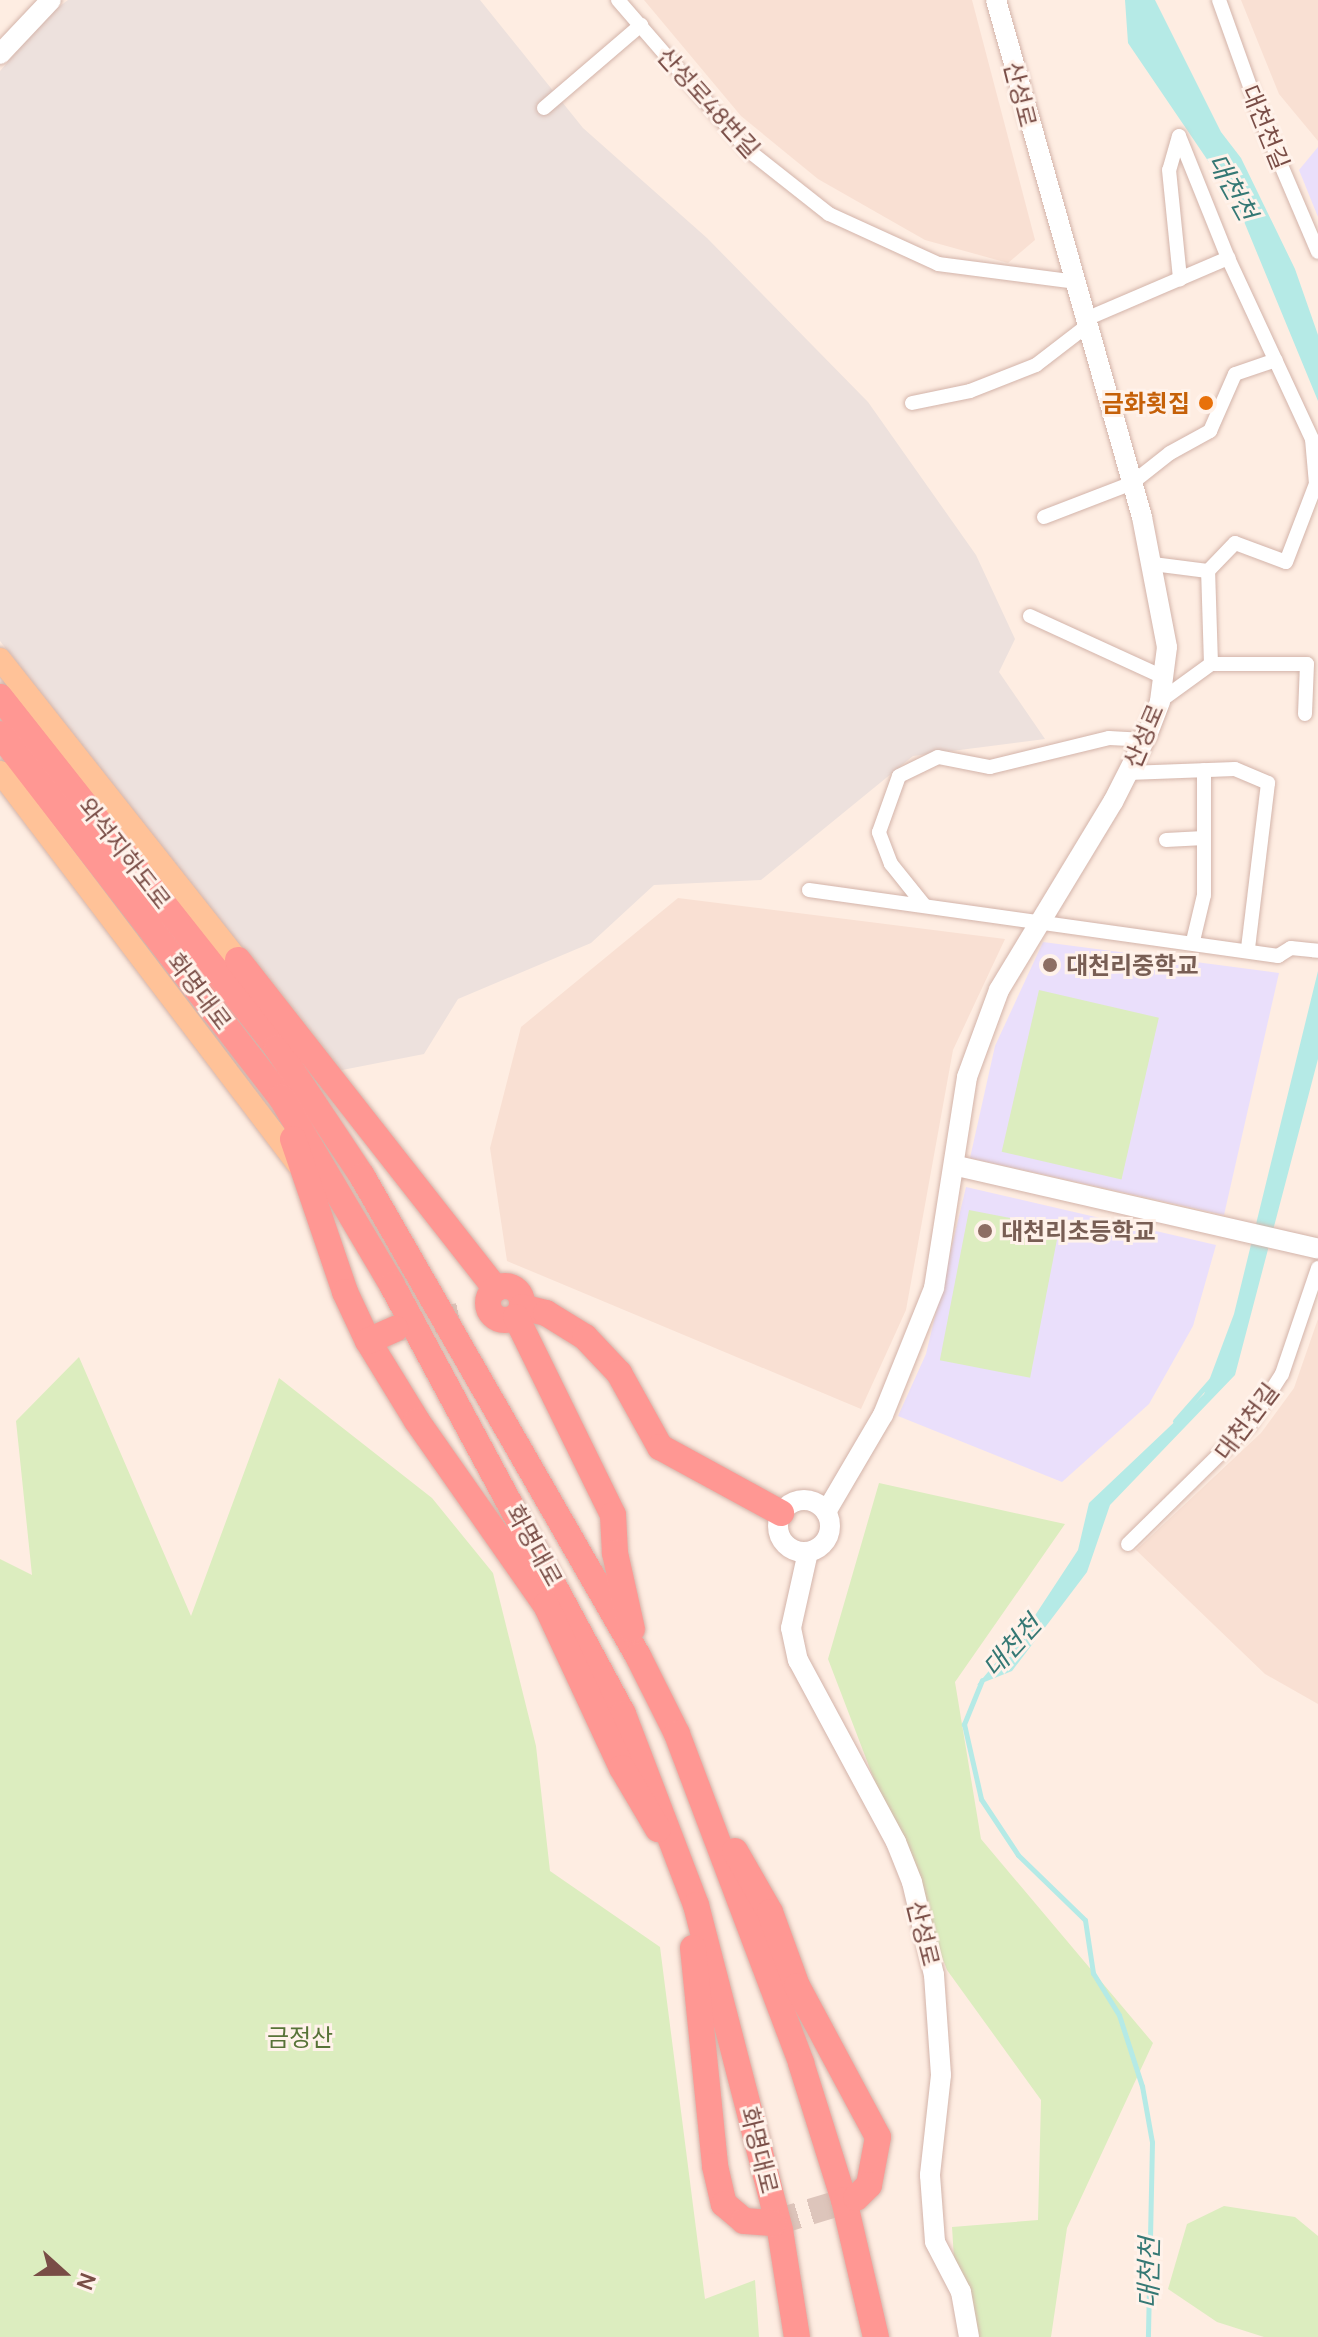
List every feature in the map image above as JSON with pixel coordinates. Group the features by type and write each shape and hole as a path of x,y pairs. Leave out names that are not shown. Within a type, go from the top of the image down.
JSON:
{"highway":[{"name":"와석지하도로","path":"0,697 277,1048"},
{"name":"와석지하도로","path":"0,734 84,839"},
{"name":"화명대로","path":"84,839 281,1097 392,1285 563,1596 643,1758 696,1905 780,2230 797,2337"},
{"path":"238,960 277,1048"},
{"path":"238,960 484,1303 517,1291 519,1312 613,1515 615,1553 638,1656"},
{"name":"화명대로","path":"277,1048 362,1176 638,1656 707,1809 801,2063 844,2200 876,2337"},
{"path":"281,1097 345,1292 368,1341 417,1421 546,1605 622,1768 651,1820 681,1858"},
{"path":"519,1312 560,1322 585,1337 619,1373 660,1447 781,1513"},
{"path":"541,1363 538,1340 560,1322"},
{"path":"368,1341 395,1329"},
{"path":"707,1809 770,1912 787,1967 878,2137 873,2173 856,2198"},
{"path":"696,1905 692,1946 724,2204 744,2221 773,2223"},
{"path":"788,2287 807,2337"},
{"path":"862,2337 870,2307"}],"main road":[{"path":"0,54 51,0"},
{"name":"산성로","path":"826,1512 883,1415 912,1353 934,1288 957,1166 967,1077 999,990 1145,740 1160,701 1167,647 1153,564 1132,483 1077,282 1044,185 996,0"},
{"name":"화명대로","path":"0,659 238,960"},
{"name":"화명대로","path":"0,772 303,1171"},
{"path":"957,1166 1313,1248"},
{"path":"803,1499 826,1512 827,1538 808,1552 792,1550 780,1539 781,1513 803,1499"},
{"name":"산성로","path":"808,1552 791,1628 798,1660 896,1842 934,1975 941,2075 930,2175 935,2242 961,2292 969,2337"}],"street":[{"name":"산성로48번길","path":"618,0 748,150 829,214 938,264 1077,282"},
{"name":"대천천길","path":"1219,0 1263,123 1318,252"},
{"path":"544,108 641,25"},
{"path":"1180,279 1169,170 1179,136 1228,258 1312,439 1316,484 1286,562 1235,543 1208,571 1211,664"},
{"path":"912,403 970,391 1036,365 1087,322 1228,258"},
{"path":"1044,517 1132,483 1170,453 1210,431 1235,374 1276,360"},
{"path":"1153,564 1208,571"},
{"path":"1030,616 1163,677"},
{"path":"1160,701 1211,664 1307,664 1305,714"},
{"path":"924,905 891,864 879,832 899,776 938,757 990,767 1109,738 1145,740"},
{"path":"1128,773 1235,769 1268,783 1248,949"},
{"path":"1193,941 1204,895 1204,770"},
{"path":"1166,840 1204,838"},
{"path":"809,890 1193,941 1278,956 1291,948 1311,950"},
{"name":"대천천길","path":"1128,1544 1250,1424 1282,1374 1318,1268"}],"shaded area":[{"path":"68,0 480,0 583,128 707,238 868,402 976,555 1015,639 999,672 1045,739 913,756 761,880 654,885 591,943 458,999 424,1054 337,1071 0,641 0,71 48,15"},
{"path":"644,0 972,0 1035,240 1008,263 925,240 818,179 741,116"},
{"path":"1241,0 1318,0 1318,141 1279,94"},
{"path":"1318,147 1318,217 1299,170"},
{"path":"678,898 1005,939 953,1050 906,1310 861,1409 507,1261 490,1148 521,1027"},
{"name":"대천리중학교","path":"1043,942 1279,973 1224,1215 970,1158 995,1046"},
{"name":"대천리초등학교","path":"966,1187 1216,1245 1193,1326 1149,1404 1062,1482 898,1416 926,1354"},
{"path":"1318,1319 1318,1704 1265,1674 1136,1550 1261,1433 1294,1388"}],"green space":[{"path":"1039,990 1159,1018 1122,1179 1002,1152"},
{"path":"969,1210 1059,1228 1030,1378 940,1360"},
{"name":"금정산","path":"79,1357 191,1616 279,1378 432,1498 493,1573 536,1746 550,1871 660,1947 705,2299 755,2280 759,2337 0,2337 0,1559 32,1575 16,1421"},
{"path":"879,1483 1065,1524 955,1682 981,1839 1153,2043 1067,2228 1051,2337 959,2337 952,2227 1038,2220 1041,2100 947,1970 828,1659"},
{"path":"1224,2206 1295,2217 1318,2236 1318,2337 1264,2337 1217,2322 1168,2289 1187,2224"}],"water":[{"name":"대천천","path":"1125,0 1155,0 1221,132 1241,158 1295,269 1318,335 1318,401 1236,202 1128,43"},
{"name":"대천천","path":"1318,971 1318,1059 1235,1375 1110,1505 1087,1572 1012,1671 977,1685 1032,1620 1078,1550 1089,1503 1204,1394 1234,1314"}],"waterway":[{"name":"대천천","path":"1175,1421 1211,1380"},
{"name":"대천천","path":"982,1680 964,1724 981,1799 1018,1855 1085,1920 1093,1973 1119,2015 1142,2086 1152,2142 1148,2337"}],"tunnel":[{"path":"395,1329 468,1314"},
{"path":"773,2223 856,2198"}],"place":[{"name":"금화횟집","path":"1206,403"},
{"name":"대천리중학교","path":"1050,965"},
{"name":"대천리초등학교","path":"985,1231"}]}
